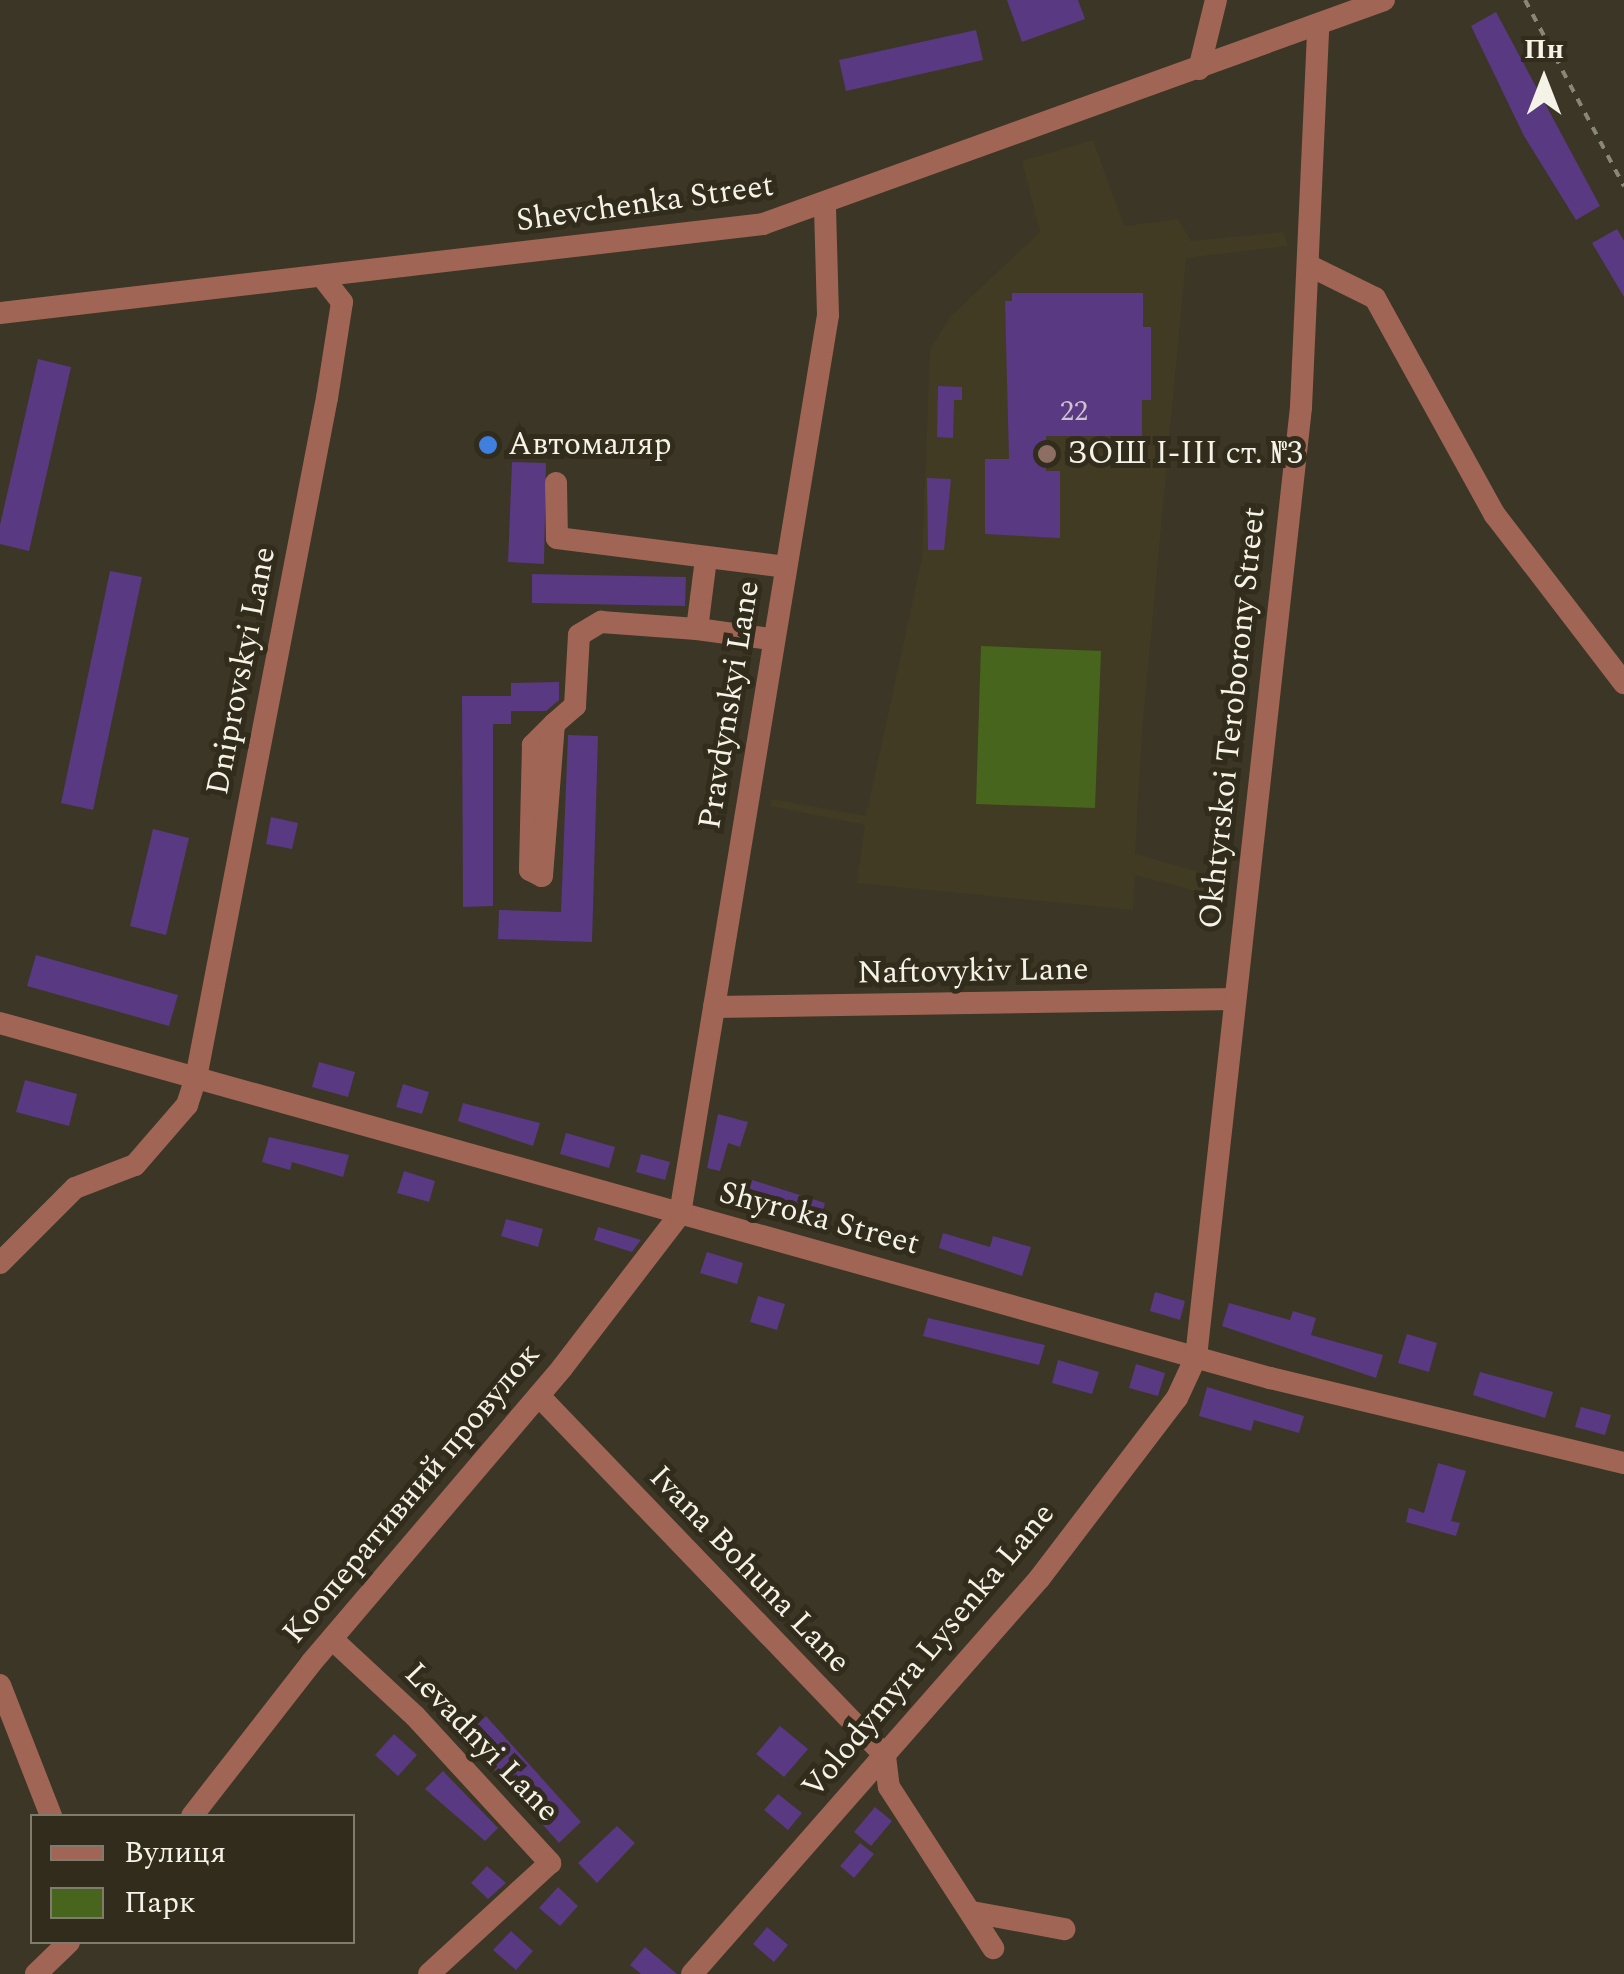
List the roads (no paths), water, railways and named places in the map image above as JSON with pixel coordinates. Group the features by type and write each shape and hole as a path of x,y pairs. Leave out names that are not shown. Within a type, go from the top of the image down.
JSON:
{"street":[{"path":"1199,69 1216,0"},
{"name":"Shevchenka Street","path":"0,313 325,280 764,224 1384,0"},
{"name":"Okhtyrskoi Teroborony Street","path":"1196,1357 1302,407 1318,26"},
{"name":"Pravdynskyi Lane","path":"680,1214 771,639 828,314 825,205"},
{"path":"1310,266 1375,298 1495,515 1624,683"},
{"name":"Dniprovskyi Lane","path":"0,1263 75,1188 134,1165 187,1104 196,1078 327,398 342,302 325,280"},
{"path":"556,483 557,538 786,567"},
{"path":"697,629 706,559"},
{"path":"554,724 547,864 542,876 530,870 533,746 554,724 575,706 579,635 601,622 771,639"},
{"name":"Naftovykiv Lane","path":"714,1007 1234,999"},
{"name":"Shyroka Street","path":"0,1023 1196,1357 1624,1463"},
{"name":"Кооперативний провулок","path":"194,1814 332,1639 539,1396 680,1214"},
{"name":"Volodymyra Lysenka Lane","path":"692,1974 1039,1579 1177,1398 1196,1357"},
{"name":"Ivana Bohuna Lane","path":"539,1396 885,1756 889,1787 993,1948"},
{"name":"Levadnyi Lane","path":"332,1639 415,1716 550,1863 429,1974"},
{"path":"0,1685 49,1814"},
{"path":"972,1912 1064,1929"},
{"path":"36,1974 68,1944"}],"place":[{"name":"Автомаляр","path":"488,445"},
{"name":"ЗОШ І-ІІІ ст. №3","path":"1047,454"}]}
